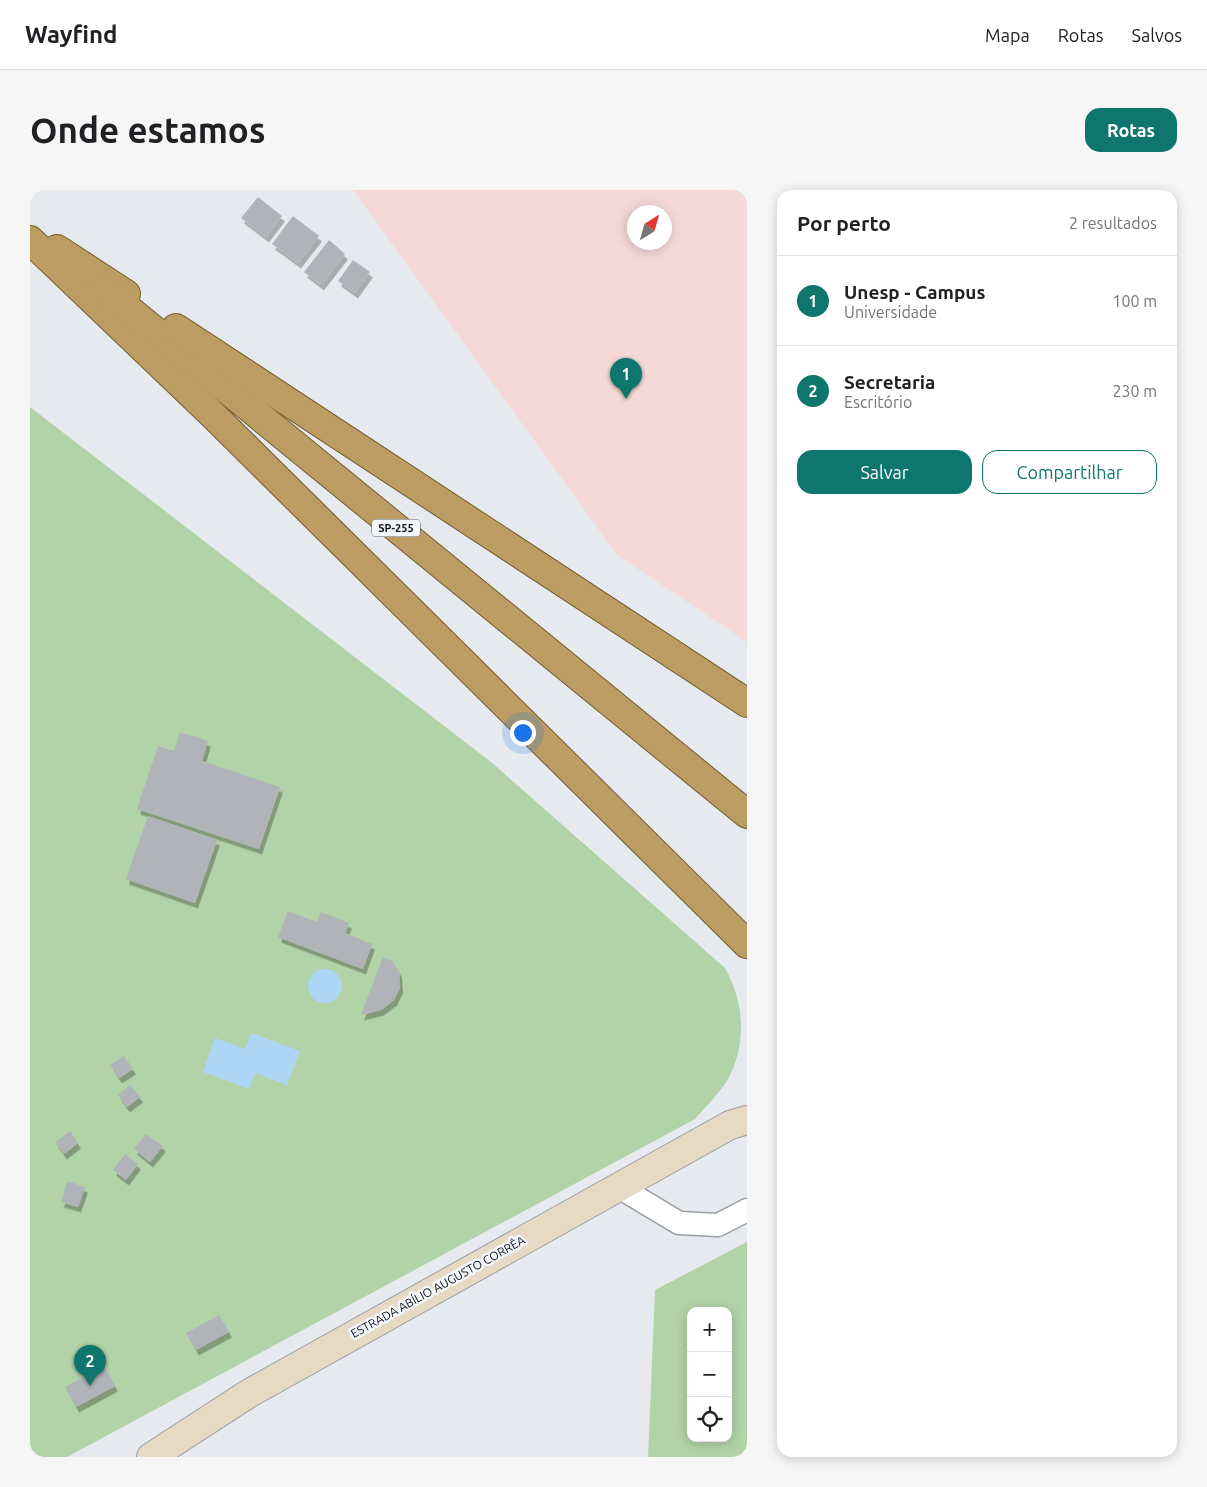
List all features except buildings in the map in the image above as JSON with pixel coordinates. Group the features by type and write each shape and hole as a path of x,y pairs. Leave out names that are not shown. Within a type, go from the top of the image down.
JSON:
{"highway":[{"path":"35,237 747,703"},
{"path":"35,237 747,944"},
{"name":"SP-255","path":"35,237 747,814"}],"main road":[{"name":"ESTRADA ABÍLIO AUGUSTO CORRÊA","path":"151,1457 248,1394 741,1117"}],"street":[{"path":"619,1187 679,1223 718,1225 747,1210"}],"shaded area":[{"path":"353,190 747,190 747,642 617,555"}],"green space":[{"path":"30,407 491,762 725,968 737,995 741,1024 738,1053 727,1081 695,1119 67,1457 30,1457"},
{"path":"747,1242 747,1457 648,1457 655,1290"}],"water":[{"path":"325,969 332,970 337,974 341,979 341,993 337,998 332,1002 325,1003 318,1002 313,998 309,993 308,986 309,979 313,974 318,970"},
{"path":"251,1033 300,1051 287,1085 255,1073 249,1089 203,1072 215,1038 245,1049"}],"place":[{"name":"Unesp - Campus","path":"626,399"},
{"name":"Secretaria","path":"90,1386"}]}
